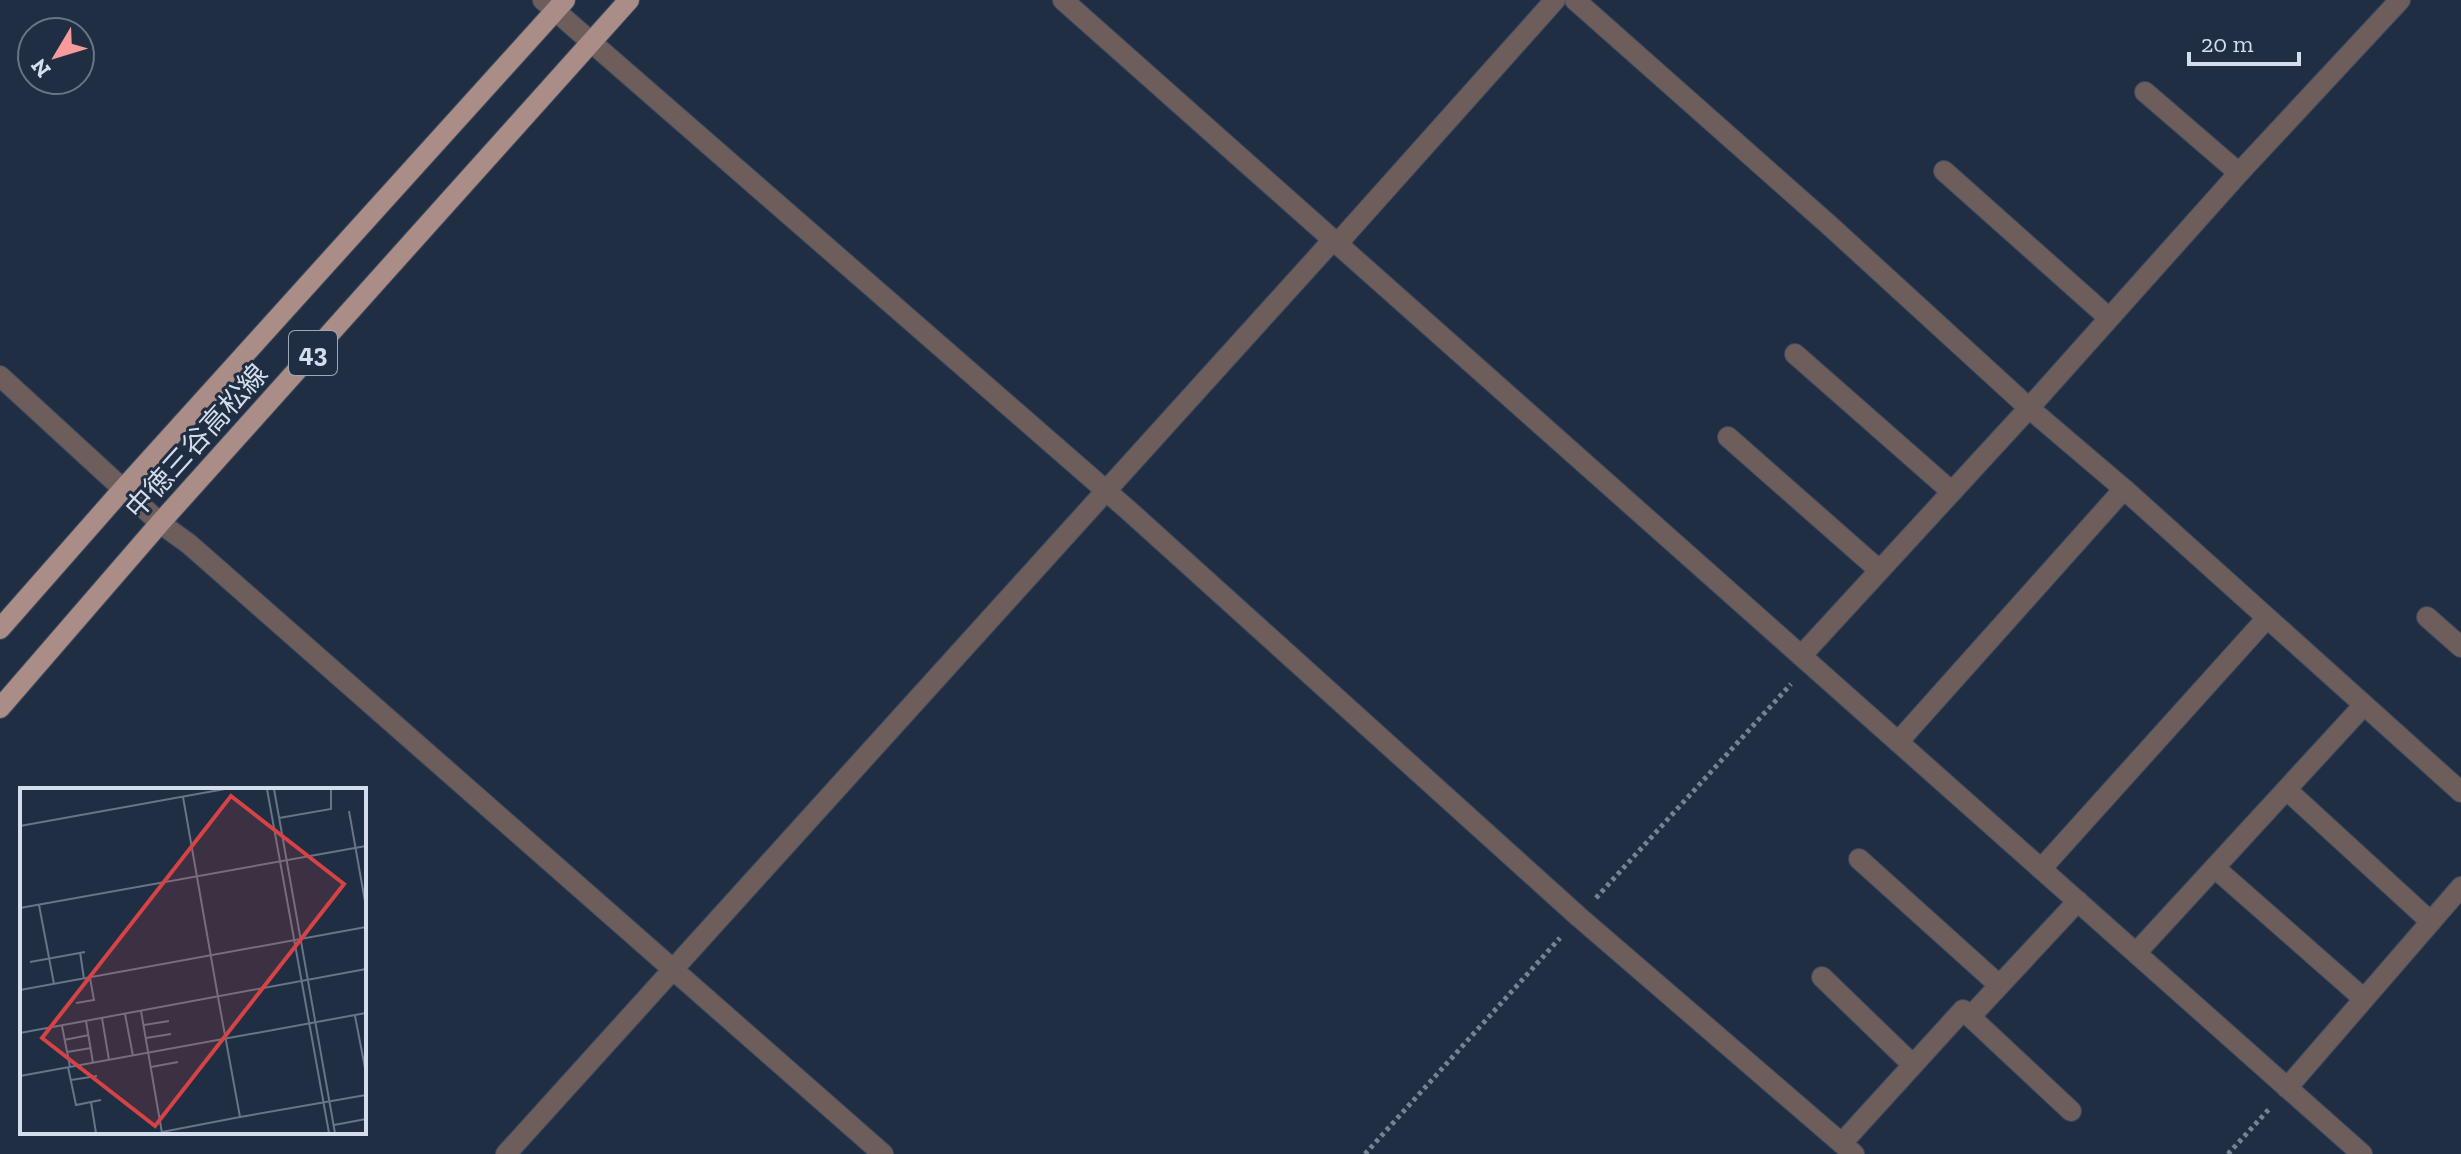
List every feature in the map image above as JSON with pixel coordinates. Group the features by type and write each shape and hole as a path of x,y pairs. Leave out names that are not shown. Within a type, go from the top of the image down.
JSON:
{"main road":[{"name":"中徳三谷高松線","path":"0,708 160,523 629,0"},
{"name":"中徳三谷高松線","path":"0,629 554,4"}],"street":[{"path":"1063,0 2362,1154"},
{"path":"506,1154 1555,0"},
{"path":"1575,0 2461,792"},
{"path":"1801,656 2400,0"},
{"path":"554,4 592,42 1108,491 1579,917 1848,1149 1913,1065 1963,1010 2071,1111"},
{"path":"2145,92 2239,173"},
{"path":"1944,171 2109,318"},
{"path":"1795,354 1952,492"},
{"path":"0,376 160,523 189,544 883,1154"},
{"path":"1728,437 1879,570"},
{"path":"1898,742 2124,489"},
{"path":"2427,617 2461,647"},
{"path":"2041,869 2267,618"},
{"path":"2136,953 2364,705"},
{"path":"2287,790 2431,922"},
{"path":"1859,859 1999,985"},
{"path":"2215,868 2364,999"},
{"path":"2287,1088 2461,887"},
{"path":"1970,1017 2078,901"},
{"path":"1822,977 1913,1065"}],"path":[{"path":"2228,1154 2287,1088"}]}
